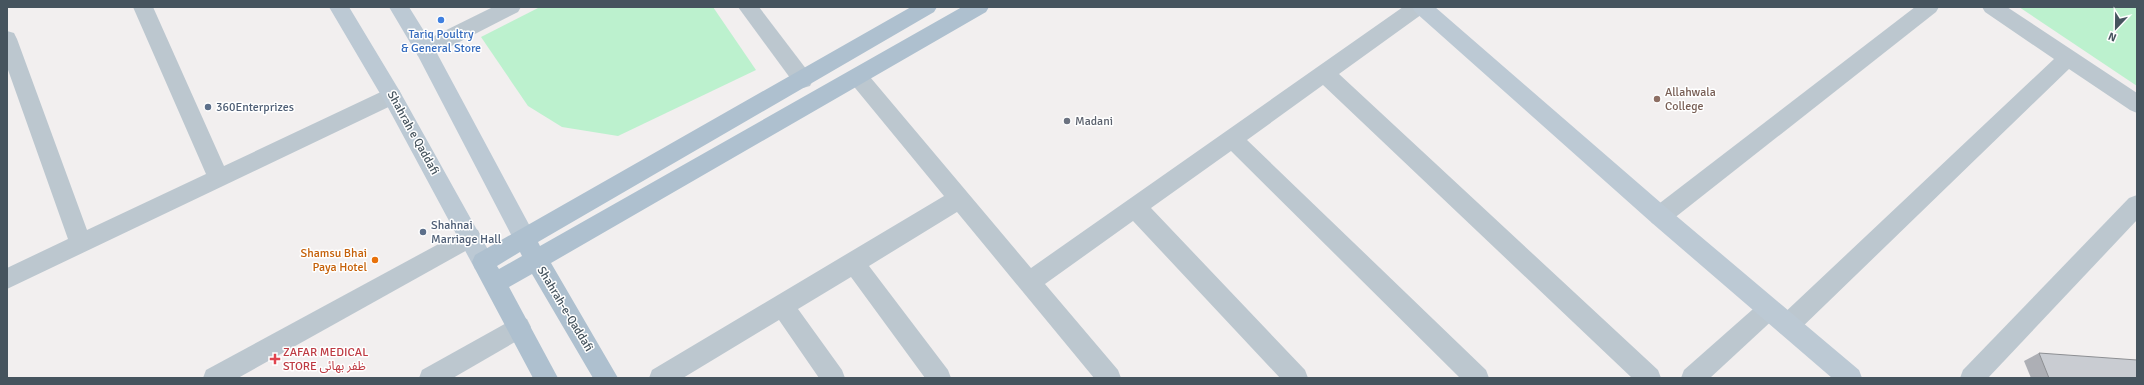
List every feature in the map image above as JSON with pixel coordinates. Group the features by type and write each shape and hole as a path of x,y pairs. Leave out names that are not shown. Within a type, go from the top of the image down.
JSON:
{"main road":[{"name":"Shahrah e Qaddafi","path":"339,7 392,96 483,262"},
{"path":"400,7 425,50 525,239"},
{"path":"546,378 483,262 803,80 927,7"},
{"path":"494,284 979,7"},
{"path":"1422,7 1660,216 1850,378"},
{"name":"Shahrah-e-Qaddafi","path":"525,239 606,378"}],"street":[{"path":"143,7 219,178"},
{"path":"425,50 511,7"},
{"path":"748,7 803,80"},
{"path":"1029,282 1418,7"},
{"path":"1660,216 1929,7"},
{"path":"1992,7 2137,104"},
{"path":"7,39 81,244"},
{"path":"1788,325 2068,58"},
{"path":"1324,73 1649,378"},
{"path":"858,77 1109,378"},
{"path":"7,279 392,96"},
{"path":"1232,139 1477,378"},
{"path":"661,378 783,306 960,198"},
{"path":"1972,378 2137,205"},
{"path":"1135,208 1296,378"},
{"path":"215,378 470,237"},
{"path":"854,263 939,378"},
{"path":"783,306 833,378"},
{"path":"1693,378 1769,309"},
{"path":"431,378 519,327"}],"green space":[{"path":"540,7 713,7 756,70 618,136 562,127 528,106 481,37"},
{"path":"2019,7 2137,7 2137,86"}],"building":[{"path":"2039,353 2137,360 2137,378 2049,378"}],"place":[{"name":"Tariq Poultry & General Store","path":"441,20"},
{"name":"Allahwala College","path":"1657,99"},
{"name":"360Enterprizes","path":"208,107"},
{"name":"Madani","path":"1067,121"},
{"name":"Shahnai Marriage Hall","path":"423,232"},
{"name":"Shamsu Bhai Paya Hotel","path":"375,260"},
{"name":"ZAFAR MEDICAL STORE ظفر بھائی","path":"275,359"}]}
